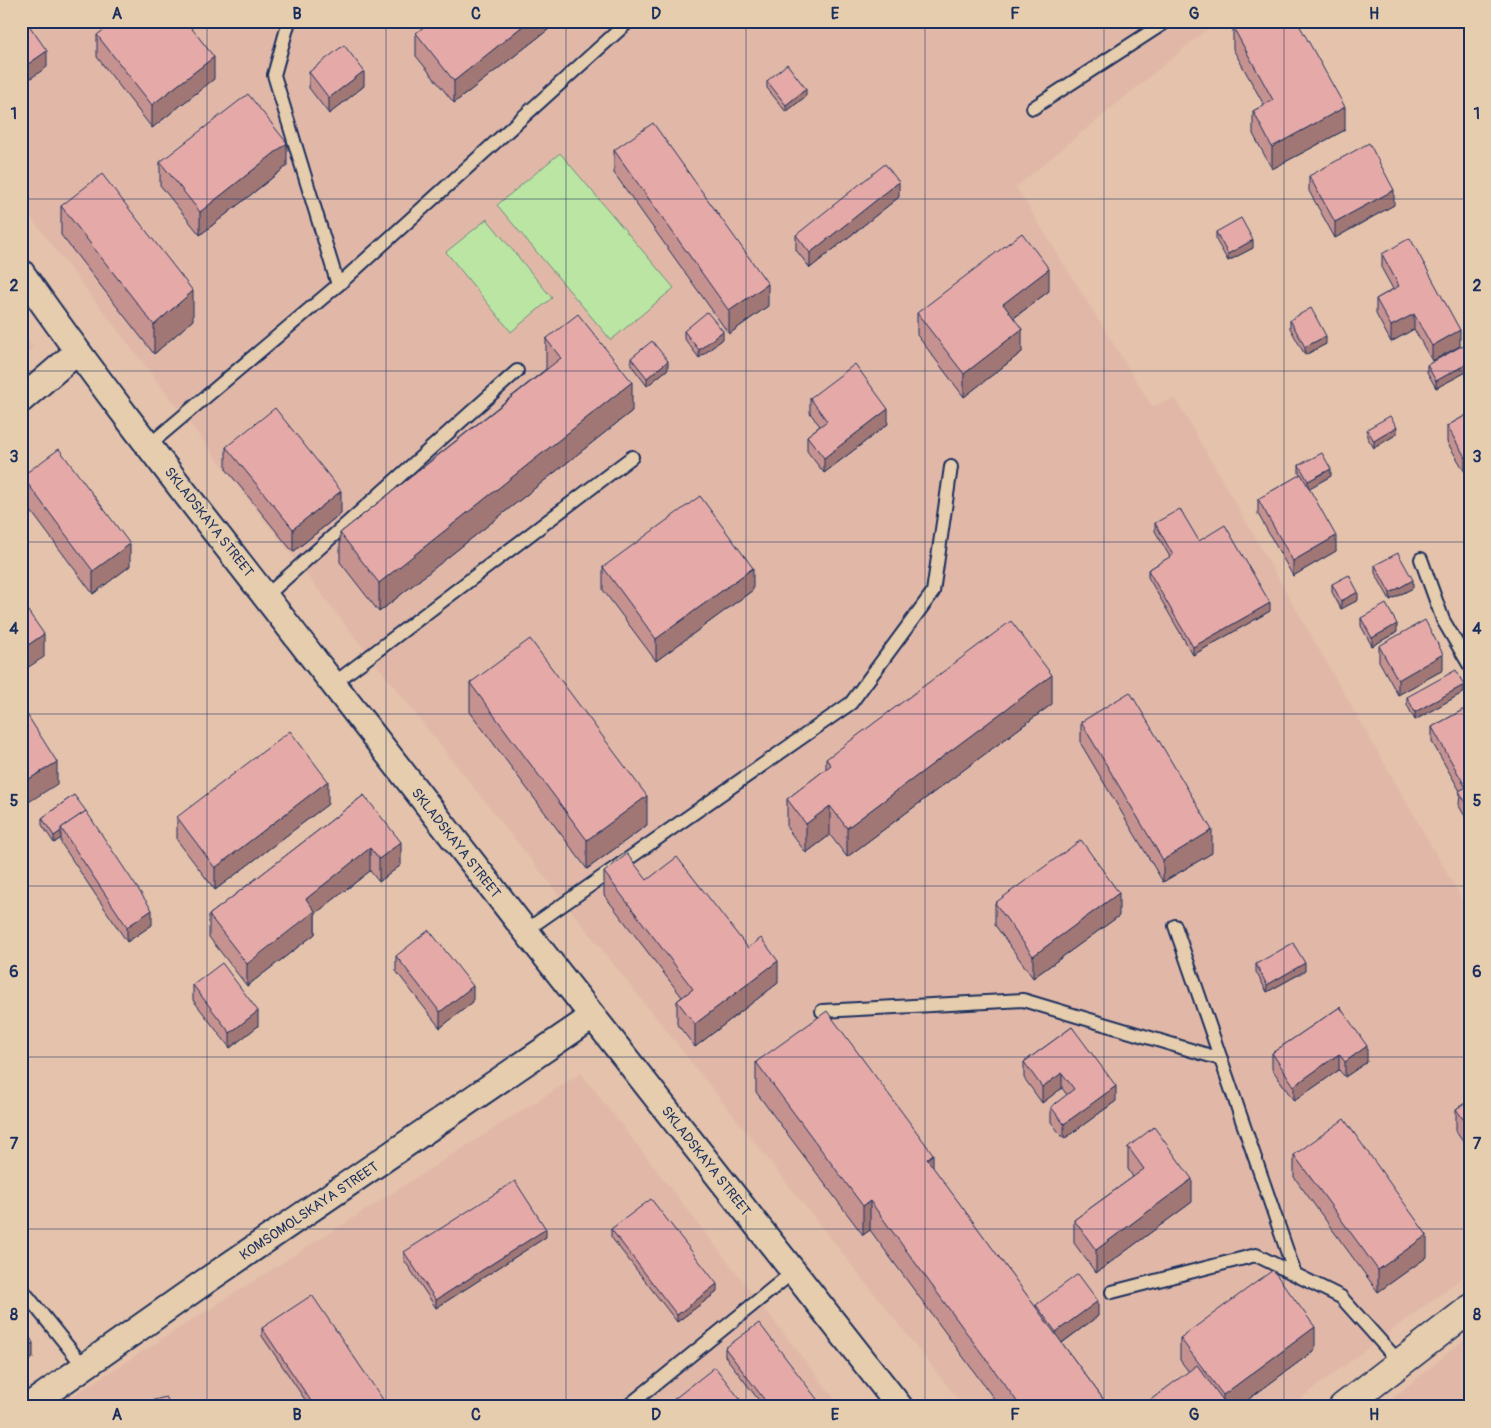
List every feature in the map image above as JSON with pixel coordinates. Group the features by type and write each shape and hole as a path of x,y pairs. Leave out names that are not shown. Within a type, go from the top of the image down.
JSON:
{"street":[{"name":"SKLADSKAYA STREET","path":"21,272 77,352 525,932 900,1407"},
{"path":"21,400 77,352"},
{"name":"KOMSOMOLSKAYA STREET","path":"27,1407 204,1283 592,1017"},
{"path":"1343,1407 1470,1309"}],"lane":[{"path":"289,21 274,75 338,285"},
{"path":"149,445 338,285 629,21"},
{"path":"1032,108 1167,21"},
{"path":"266,596 517,371"},
{"path":"333,684 632,457"},
{"path":"525,932 851,703 933,592 951,467"},
{"path":"1421,559 1443,620 1470,666"},
{"path":"1176,926 1295,1274"},
{"path":"822,1011 1023,1000 1221,1059"},
{"path":"1112,1292 1256,1254 1341,1297 1400,1363"},
{"path":"627,1407 793,1272"},
{"path":"21,1288 85,1368"}],"shaded area":[{"path":"21,21 1217,21 1016,187 1152,406 1175,398 1470,913 1470,1272 1289,1407 964,1407 357,640 21,205"},
{"path":"21,331 33,348 21,357"},
{"path":"581,1073 841,1407 55,1407"},
{"path":"1470,1335 1470,1407 1382,1407"}],"green space":[{"path":"560,153 674,288 611,340 497,205"},
{"path":"487,219 552,298 511,332 446,252"}],"building":[{"path":"21,21 26,21 47,51 21,69"},
{"path":"115,21 186,21 214,57 152,105 97,35"},
{"path":"431,21 529,21 454,81 416,33"},
{"path":"1243,21 1297,21 1345,107 1272,147 1253,111 1273,100 1233,27"},
{"path":"344,45 364,71 329,98 309,72"},
{"path":"787,64 806,89 786,105 767,81"},
{"path":"248,94 287,143 200,212 160,162"},
{"path":"653,123 768,284 729,311 614,150"},
{"path":"1369,143 1394,190 1335,222 1309,176"},
{"path":"885,164 899,182 810,253 796,235"},
{"path":"102,174 193,291 154,325 61,206"},
{"path":"1241,218 1253,240 1228,254 1216,232"},
{"path":"1022,233 1049,269 1003,304 1022,329 964,374 917,313"},
{"path":"1410,238 1460,330 1432,346 1414,314 1391,326 1376,299 1399,286 1382,254"},
{"path":"1311,308 1326,336 1305,347 1290,320"},
{"path":"707,312 723,331 699,350 684,331"},
{"path":"578,314 632,382 379,583 340,533 561,358 546,339"},
{"path":"652,341 668,361 647,378 631,358"},
{"path":"1469,342 1470,362 1436,381 1427,365"},
{"path":"855,364 888,409 824,458 807,436 827,421 810,398"},
{"path":"275,408 341,491 293,529 226,447"},
{"path":"1470,413 1470,454 1465,457 1447,426"},
{"path":"1390,416 1397,427 1374,441 1367,429"},
{"path":"59,449 130,544 93,571 22,476"},
{"path":"1322,453 1331,469 1308,481 1299,465"},
{"path":"1301,474 1336,536 1293,561 1258,499"},
{"path":"700,496 753,568 656,639 603,567"},
{"path":"1180,509 1199,541 1225,525 1270,603 1193,647 1148,570 1173,555 1155,523"},
{"path":"1398,553 1413,580 1390,593 1375,565"},
{"path":"1349,575 1358,592 1341,601 1332,584"},
{"path":"21,601 44,634 21,650"},
{"path":"1386,604 1397,624 1372,638 1361,618"},
{"path":"1425,620 1443,654 1398,680 1379,646"},
{"path":"1011,621 1052,675 847,828 830,806 806,824 787,799 831,765 826,759"},
{"path":"530,639 647,796 587,840 470,683"},
{"path":"1456,670 1464,685 1415,712 1407,697"},
{"path":"1130,692 1212,830 1163,860 1081,722"},
{"path":"21,705 57,762 21,784"},
{"path":"1470,706 1470,783 1465,786 1432,727"},
{"path":"290,731 328,781 215,868 177,817"},
{"path":"1470,785 1470,810 1459,791"},
{"path":"74,795 86,811 61,828 61,831 54,836 42,818"},
{"path":"364,795 401,842 379,859 370,848 306,899 315,911 247,964 209,915"},
{"path":"86,811 152,910 127,927 61,828"},
{"path":"1081,840 1119,893 1033,956 995,903"},
{"path":"627,854 647,880 677,857 748,948 761,938 778,961 695,1024 677,1001 693,989 604,872"},
{"path":"429,930 473,986 440,1012 396,956"},
{"path":"1293,943 1305,963 1267,985 1256,964"},
{"path":"222,963 258,1011 230,1033 193,985"},
{"path":"1340,1007 1367,1046 1345,1062 1339,1054 1294,1086 1272,1053"},
{"path":"827,1011 933,1154 927,1159 1109,1407 1021,1407 870,1201 863,1206 756,1062"},
{"path":"1072,1027 1116,1086 1064,1124 1051,1107 1074,1089 1062,1073 1042,1087 1024,1062"},
{"path":"1470,1100 1470,1129 1456,1109"},
{"path":"1344,1119 1427,1235 1378,1270 1294,1155"},
{"path":"1154,1127 1192,1179 1096,1250 1074,1220 1144,1169 1128,1147"},
{"path":"515,1181 546,1229 436,1300 404,1252"},
{"path":"651,1199 717,1284 677,1315 611,1229"},
{"path":"1273,1270 1315,1327 1223,1395 1180,1338"},
{"path":"1078,1274 1098,1301 1056,1332 1036,1305"},
{"path":"312,1295 388,1407 315,1407 262,1328"},
{"path":"21,1322 33,1343 21,1350"},
{"path":"759,1323 823,1407 770,1407 725,1348"},
{"path":"1197,1365 1228,1407 1141,1407"},
{"path":"715,1367 746,1407 664,1407"},
{"path":"166,1397 172,1407 137,1407 146,1402"}]}
